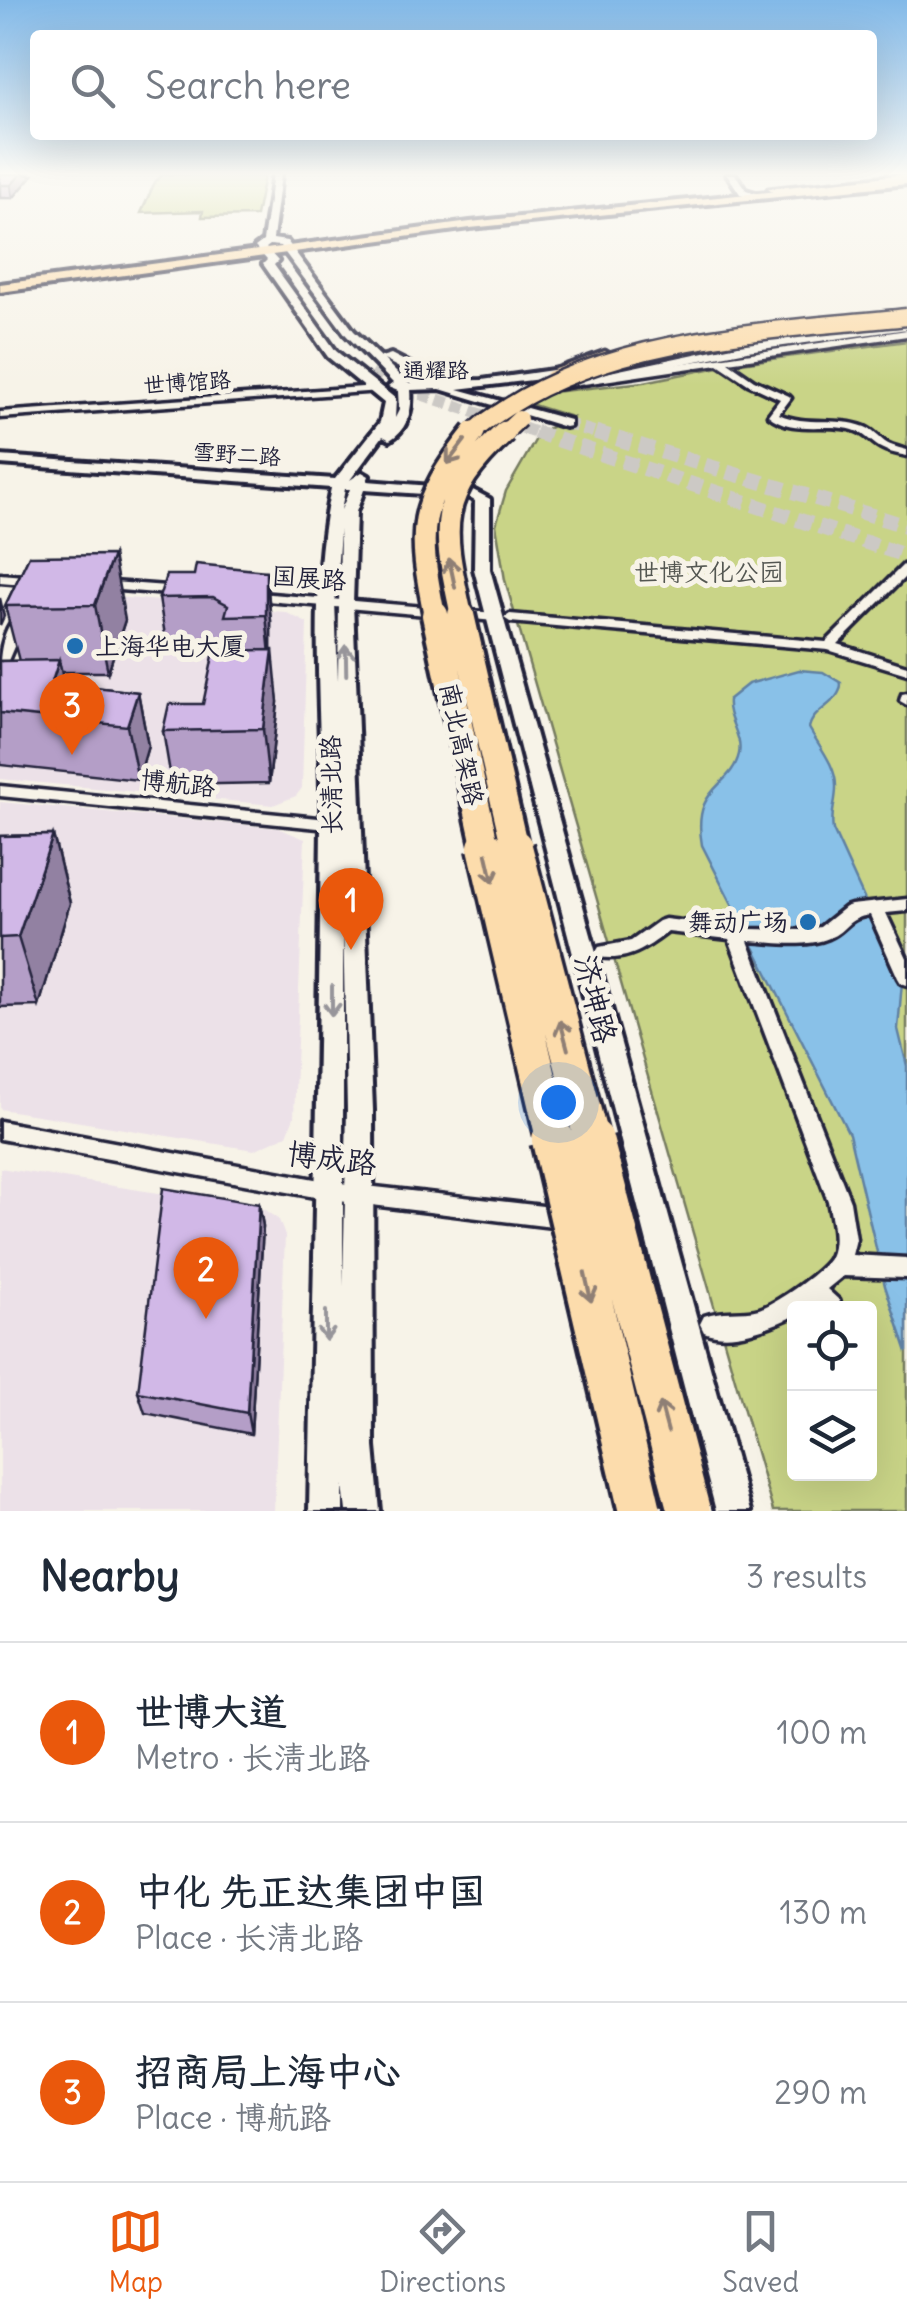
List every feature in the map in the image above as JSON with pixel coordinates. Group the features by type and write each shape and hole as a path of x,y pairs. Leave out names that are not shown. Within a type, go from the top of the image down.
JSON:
{"highway":[{"name":"南北高架路","path":"688,1511 486,737 446,542 451,501 470,465 495,437 537,407 634,368 797,331 905,323"},
{"name":"南北高架路","path":"640,1511 460,739 421,547 429,493 453,452 503,402 551,382 653,352 905,323"},
{"path":"503,402 532,382 603,356 663,343 797,331"}],"main road":[{"path":"268,245 268,264 332,354 377,389"},
{"path":"0,286 298,245"},
{"path":"285,246 299,245"},
{"path":"285,246 406,389"},
{"path":"267,250 282,262 338,343 372,371"},
{"path":"503,402 576,382 746,347 905,323"},
{"name":"通耀路","path":"377,389 449,390 565,373 734,336 905,323"},
{"path":"364,344 449,390 503,402 565,423"},
{"name":"长清北路","path":"363,1511 345,1191 342,825 332,512 387,422 391,402 377,389"},
{"name":"长清北路","path":"348,485 402,421 406,389"},
{"name":"雪野二路","path":"0,460 471,493"},
{"name":"济坤路","path":"471,493 483,499 480,549 502,618 733,1511"},
{"name":"长清北路","path":"326,1511 345,1191"}],"street":[{"path":"576,382 720,360 905,323"},
{"path":"720,360 751,382 786,398 773,415 779,419 859,427 877,436 883,446 907,453"},
{"name":"世博馆路","path":"0,415 377,389"},
{"path":"829,646 897,573 907,568"},
{"path":"0,578 57,582"},
{"path":"0,663 38,581"},
{"path":"76,584 192,592"},
{"name":"国展路","path":"230,595 829,646 907,670"},
{"name":"博航路","path":"0,791 342,825"},
{"path":"605,952 636,947 665,925 736,934 825,933 842,915 907,904"},
{"path":"876,910 907,978"},
{"path":"712,1324 760,1320 812,1291 840,1264 845,1219 736,934"},
{"name":"博成路","path":"0,1130 345,1191 659,1232"},
{"path":"840,1264 907,1268"},
{"path":"812,1291 823,1301"}],"shaded area":[{"path":"71,593 285,612 307,623 302,788 296,796 273,805 0,779 0,704 42,602"},
{"path":"0,802 278,828 305,839 294,1117 287,1135 254,1150 0,1109"},
{"path":"0,1168 265,1210 279,1220 285,1236 274,1511 0,1511"}],"green space":[{"name":"世博文化公园","path":"907,341 907,1511 773,1511 505,580 496,525 506,491 540,432 572,417 507,397 644,382 734,364"}],"water":[{"path":"799,670 823,672 841,683 837,696 816,715 809,728 836,780 833,830 902,982 898,1029 907,1066 907,1352 885,1286 849,1134 702,845 702,810 739,754 728,700 748,684"}],"building":[{"path":"113,555 95,605 5,606 29,556"},
{"path":"196,564 266,571 266,615 225,616 228,605 213,597 159,598 166,575 194,575"},
{"path":"273,650 263,729 163,731 169,704 203,704 214,651"},
{"path":"59,660 52,682 138,692 127,726 0,713 0,661"},
{"path":"53,835 18,937 0,938 0,836"},
{"path":"163,1188 259,1204 247,1413 138,1392"}],"tunnel":[{"path":"372,371 397,386 543,435"},
{"path":"565,423 603,435"},
{"path":"535,432 907,556"},
{"path":"595,432 907,526"}],"place":[{"name":"上海华电大厦","path":"75,646"},
{"name":"招商局上海中心","path":"72,755"},
{"name":"舞动广场","path":"808,922"},
{"name":"世博大道","path":"351,950"},
{"name":"中化 先正达集团中国","path":"206,1319"}]}
